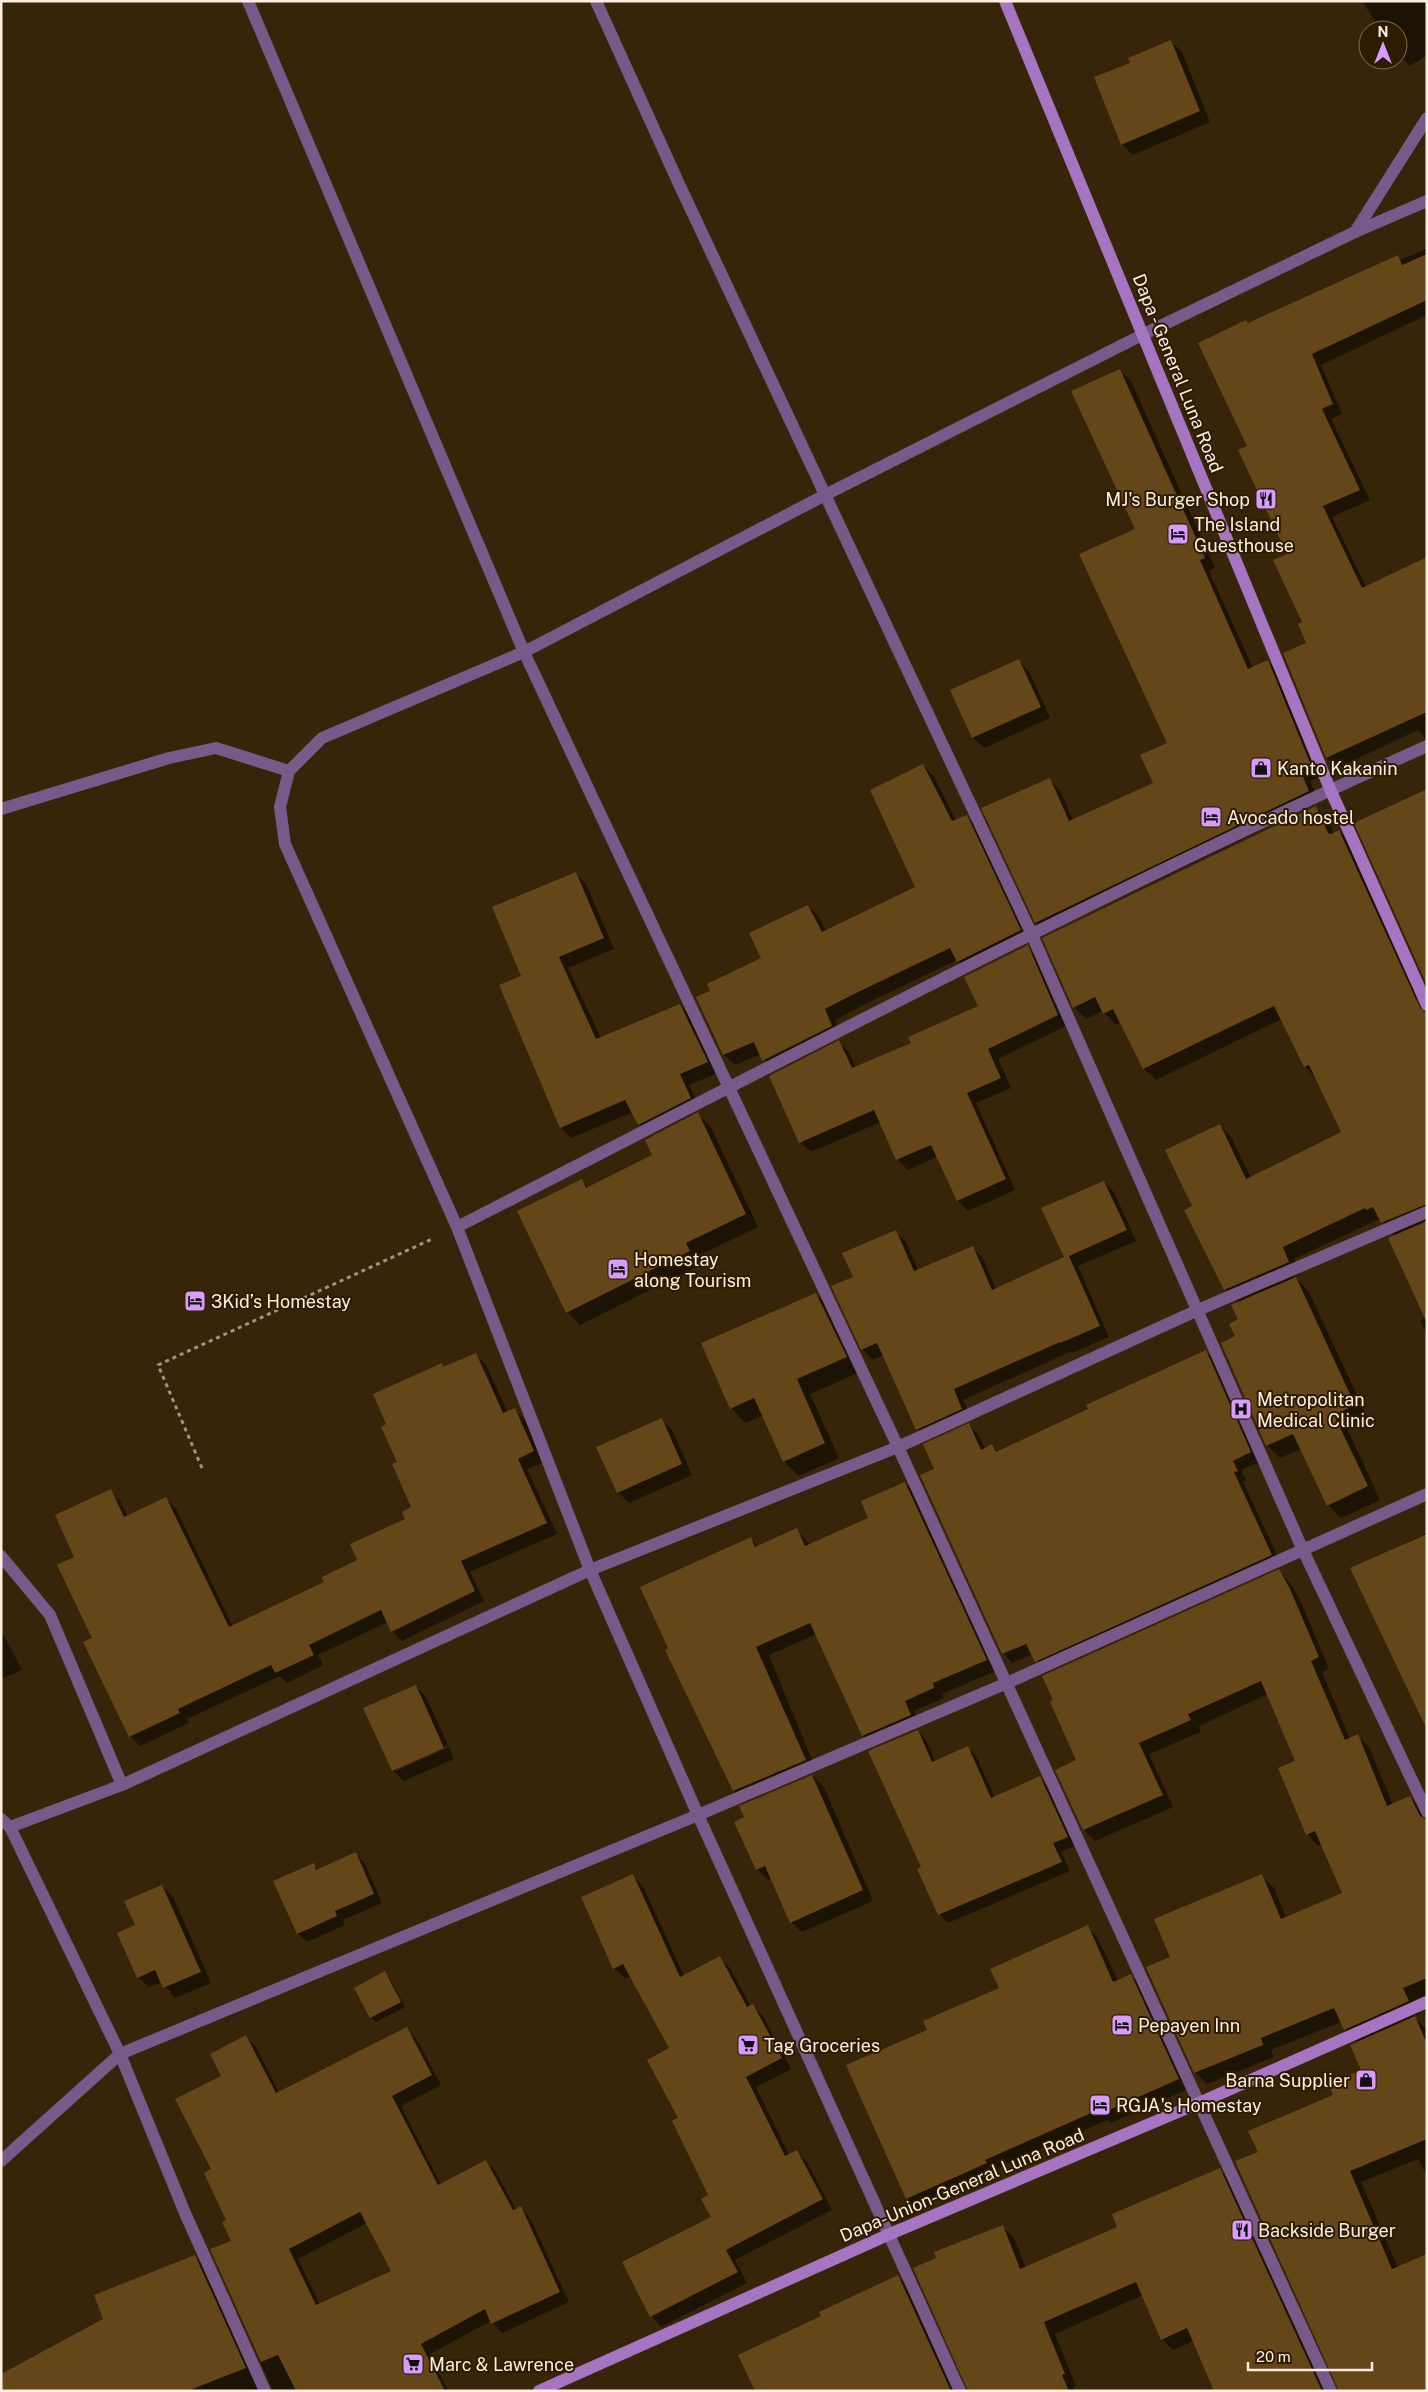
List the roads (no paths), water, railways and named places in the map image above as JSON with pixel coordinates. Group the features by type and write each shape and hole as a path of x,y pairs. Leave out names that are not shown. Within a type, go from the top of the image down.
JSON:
{"main road":[{"name":"Dapa - General Luna Road","path":"1005,1 1144,334 1330,789 1427,1005"},
{"name":"Dapa-Union-General Luna Road","path":"539,2391 890,2234 1199,2103 1427,2002"}],"street":[{"path":"248,1 524,652 898,1446 1330,2391"},
{"path":"596,1 679,184 827,494 1032,935 1302,1548 1427,1812"},
{"path":"1355,232 1427,118"},
{"path":"960,2391 698,1815 590,1570 457,1227 285,844 280,807 289,771 322,738 524,652 827,494 1144,334 1355,232 1427,201"},
{"path":"457,1227 1032,935 1330,789 1427,746"},
{"path":"1,808 169,758 216,748 289,771"},
{"path":"265,2391 185,2213 120,2054 6,1823 122,1785 590,1570 898,1446 1198,1310 1427,1212"},
{"path":"1,2161 120,2054 698,1815 1007,1684 1302,1548 1427,1494"},
{"path":"1,1556 50,1616 122,1785"}],"place":[{"name":"MJ's Burger Shop","path":"1266,499"},
{"name":"The Island Guesthouse","path":"1178,534"},
{"name":"Kanto Kakanin","path":"1261,768"},
{"name":"Avocado hostel","path":"1211,817"},
{"name":"Homestay along Tourism","path":"618,1269"},
{"name":"3Kid’s Homestay","path":"195,1301"},
{"name":"Metropolitan Medical Clinic","path":"1241,1409"},
{"name":"Pepayen Inn","path":"1122,2025"},
{"name":"Tag Groceries","path":"748,2045"},
{"name":"Barna Supplier","path":"1366,2080"},
{"name":"RGJA's Homestay","path":"1100,2105"},
{"name":"Backside Burger","path":"1242,2230"},
{"name":"Marc & Lawrence","path":"413,2364"}]}
